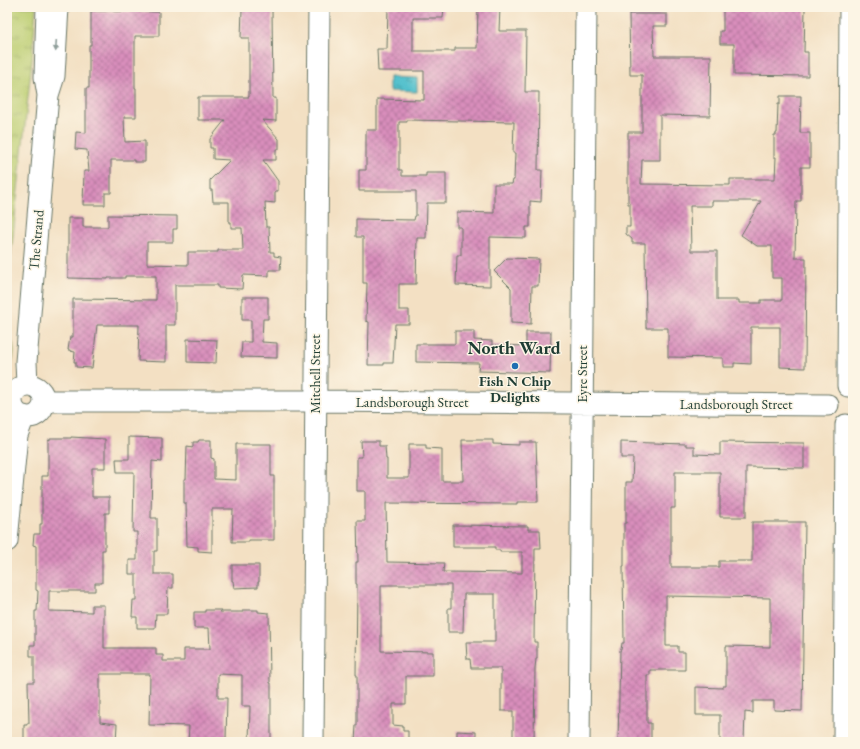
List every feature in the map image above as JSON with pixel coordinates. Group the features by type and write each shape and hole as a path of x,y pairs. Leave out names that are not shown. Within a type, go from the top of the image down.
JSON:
{"street":[{"name":"The Strand","path":"46,7 45,77 48,95"},
{"name":"The Strand","path":"27,384 26,362 48,95 54,76 58,7"},
{"name":"Mitchell Street","path":"313,742 318,7"},
{"name":"Eyre Street","path":"579,742 586,7"},
{"path":"844,742 849,424 835,421 831,416 828,405 832,393 836,389 851,387 850,7"},
{"path":"27,384 38,388 44,401 42,409 32,416 24,416 15,410 12,405 12,399 16,389 27,384"},
{"name":"Landsborough Street","path":"44,401 315,401 828,405"},
{"path":"7,541 17,435 24,416"}],"green space":[{"path":"7,7 36,7 32,60 7,291"},
{"path":"7,332 13,343 14,353 12,363 7,374"}],"water":[{"path":"389,77 417,78 417,92 389,91"}],"building":[{"path":"388,7 444,7 443,18 413,18 413,51 455,51 455,48 477,48 478,7 500,7 499,31 526,31 525,92 539,92 538,170 542,170 541,202 530,201 530,227 526,227 526,238 490,237 490,286 456,285 457,255 461,255 461,227 457,227 457,212 494,213 494,184 512,184 514,180 514,122 407,120 407,122 399,122 399,170 402,170 402,176 426,176 426,173 446,173 446,203 427,203 426,238 417,238 416,284 399,284 399,310 409,310 409,324 395,324 393,363 384,363 384,365 368,365 369,322 366,321 367,283 363,283 363,237 356,237 356,219 414,220 416,216 416,191 359,191 359,170 366,170 366,130 377,130 377,99 424,100 424,71 378,71 377,49 387,49"},
{"path":"242,9 272,9 273,98 276,98 276,121 262,120 279,139 279,149 276,149 276,160 263,160 278,181 278,191 275,191 275,203 265,202 266,227 269,227 270,252 274,252 274,256 281,257 280,270 269,270 269,276 243,275 242,289 218,288 218,285 175,285 175,325 166,325 166,362 138,361 139,325 97,325 92,368 76,367 76,362 74,362 75,352 68,350 70,337 73,337 73,299 156,300 156,276 125,276 125,278 108,279 69,278 68,218 83,218 83,227 108,227 108,215 177,216 177,229 173,229 173,242 147,242 147,264 188,265 188,252 243,250 242,228 231,228 231,222 229,222 229,202 213,202 212,190 210,190 210,180 230,160 213,159 213,148 210,148 210,139 225,120 198,120 198,97 249,97 249,38 241,38"},
{"path":"723,9 805,9 804,52 808,52 808,76 734,75 734,44 720,44 720,31 723,31"},
{"path":"91,11 159,12 159,36 135,36 136,117 124,117 125,142 145,141 145,162 134,162 134,160 111,160 111,193 105,193 105,205 83,205 84,171 89,171 87,150 75,149 76,132 86,133 86,88 89,88"},
{"path":"629,14 667,14 667,26 653,26 654,56 711,56 710,116 660,115 660,160 642,160 641,184 730,185 730,179 775,179 776,157 774,157 774,135 777,133 778,104 780,104 780,96 801,96 800,133 810,133 810,167 801,167 801,201 796,201 795,258 806,258 805,368 780,367 780,327 751,327 751,364 734,363 734,367 723,367 723,358 668,357 668,328 646,328 645,243 632,243 632,239 626,234 626,227 630,227 630,204 628,204 628,132 642,132 642,75 630,75","holes":["712,201 761,201 741,235 757,246 772,246 772,278 782,278 782,300 761,300 761,303 739,303 739,300 717,300 717,251 691,251 690,206 712,206"]},
{"path":"507,258 539,259 538,286 532,286 531,324 511,323 511,288 494,271"},
{"path":"242,297 268,297 268,319 263,319 262,342 277,343 277,358 241,357 242,342 251,342 251,320 242,320"},
{"path":"455,331 474,331 474,340 492,341 492,345 526,346 526,332 551,332 550,373 478,371 479,363 416,362 416,344 455,344"},
{"path":"187,339 217,340 216,363 187,362"},
{"path":"71,437 105,439 105,468 92,468 92,497 109,497 109,513 105,513 105,550 102,550 102,583 95,583 95,591 49,591 49,611 92,612 92,605 104,605 104,648 156,648 156,655 163,655 163,661 184,661 184,649 210,649 209,628 194,628 194,612 205,612 205,610 221,610 220,612 243,612 243,610 258,610 258,612 269,613 271,742 249,742 250,706 242,706 242,675 218,674 218,698 227,698 226,740 218,740 218,742 188,742 189,726 149,725 150,674 100,674 100,722 117,724 116,742 26,742 26,739 24,739 24,725 29,723 28,682 34,682 34,656 30,656 30,645 35,645 35,611 37,611 38,591 36,590 36,546 33,545 34,534 40,534 40,524 42,524 42,476 48,476 48,439"},
{"path":"129,437 162,438 162,462 152,461 151,518 157,518 157,551 154,551 154,574 173,574 173,588 168,588 167,614 156,614 155,628 137,628 137,617 132,617 133,600 136,600 136,574 129,574 129,560 137,560 137,532 133,532 134,472 117,472 116,459 129,459"},
{"path":"199,440 211,440 211,458 214,459 214,479 236,480 236,444 271,444 271,476 274,476 274,540 232,542 233,509 212,509 212,552 198,551 198,547 187,546 184,479 186,479 187,446 193,447 193,442 198,442"},
{"path":"462,440 493,440 493,444 519,445 519,442 536,442 538,502 517,502 517,504 386,503 387,562 444,563 443,572 522,573 522,552 500,552 500,550 495,550 495,547 453,547 453,525 528,526 528,530 540,530 541,548 535,548 534,642 537,642 537,659 535,668 534,742 513,742 513,711 501,711 501,668 471,668 470,659 467,659 466,642 495,642 495,594 464,594 463,632 448,632 448,608 451,608 451,585 381,585 381,651 433,652 433,676 406,676 406,704 393,704 393,725 403,726 403,731 408,731 408,742 355,742 357,725 357,521 365,521 365,491 357,491 357,457 362,457 361,441 379,441 379,446 385,446 387,478 409,478 409,444 426,444 426,448 442,449 442,481 463,481"},
{"path":"621,442 686,444 686,446 694,446 694,454 720,455 720,442 804,443 804,468 746,467 746,517 720,517 720,472 675,472 675,508 671,508 671,567 719,567 719,561 752,561 752,522 805,522 802,711 774,710 774,701 753,701 753,713 745,712 744,742 720,742 720,715 696,715 696,687 723,688 723,686 726,686 726,646 770,647 770,598 666,596 666,646 678,646 678,652 685,652 685,670 650,670 650,675 647,675 647,723 651,723 651,742 618,742 620,650 622,643 624,643 623,566 624,523 626,523 626,482 632,482 633,458 621,458"},
{"path":"232,565 259,565 258,587 234,588 232,581"},
{"path":"457,731 476,732 476,742 457,742"}],"place":[{"name":"Fish N Chip Delights","path":"515,366"}],"district":[{"name":"North Ward","path":"514,347"}]}
